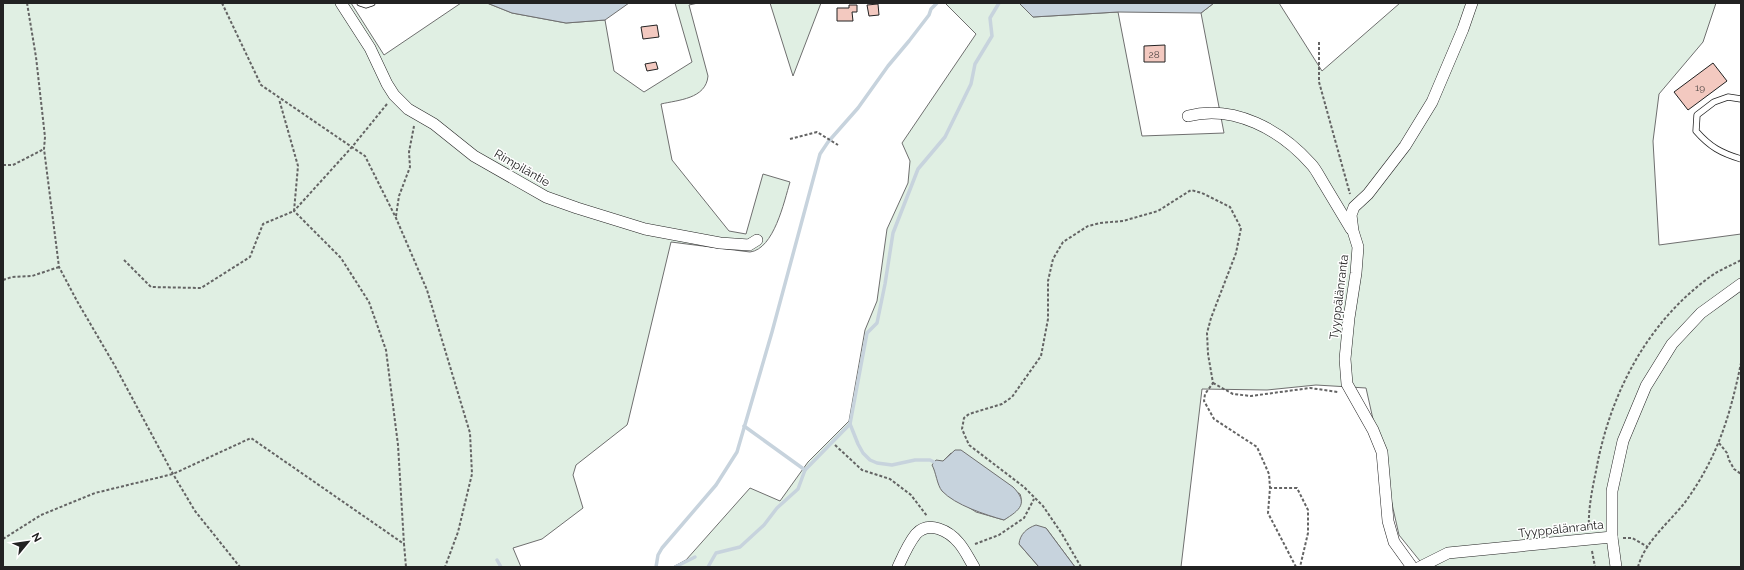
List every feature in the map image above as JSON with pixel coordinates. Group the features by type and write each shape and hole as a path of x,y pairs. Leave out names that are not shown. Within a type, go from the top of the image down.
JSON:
{"street":[{"name":"Rimpiläntie","path":"341,3 370,48 387,84 394,95 408,109 434,124 474,156 552,199 645,229 720,243 749,246 757,240"},
{"path":"1354,207 1368,194 1405,146 1432,102 1463,29 1472,3"},
{"path":"1188,116 1199,113 1227,115 1254,121 1281,137 1312,164 1353,231"},
{"name":"Tyyppälänranta","path":"1354,207 1351,215 1353,231 1358,247 1345,360 1347,384 1373,430 1382,452 1388,522 1394,542 1412,567"},
{"path":"1616,567 1612,537 1612,491 1621,448 1646,386 1672,344 1701,313 1741,284"},
{"path":"898,567 916,534 922,530 936,528 947,532 960,543 974,567"},
{"name":"Tyyppälänranta","path":"1420,567 1448,553 1612,537"}],"lane":[{"path":"360,3 366,5 372,3"},
{"path":"1741,98 1728,97 1714,102 1697,115 1696,131 1707,144 1741,159"}],"path":[{"path":"27,3 36,57 45,137 44,149 59,266 77,301 115,366 172,474 195,511 240,567"},
{"path":"222,3 261,85 364,156 396,218 427,290 470,433 472,474 458,532 445,567"},
{"path":"1320,42 1318,82 1354,207"},
{"path":"124,260 150,287 201,288 250,256 263,224 294,211 352,147 394,95"},
{"path":"279,97 298,166 294,211"},
{"path":"396,218 399,196 410,167 409,152 416,114"},
{"path":"790,139 817,132 826,136 838,145"},
{"path":"3,165 13,165 44,149"},
{"path":"1081,567 1062,534 1043,506 1034,499 1024,487 969,445 962,429 964,418 969,414 1002,404 1012,397 1041,356 1048,318 1048,281 1053,259 1063,242 1088,226 1100,223 1123,221 1158,212 1191,190 1202,192 1230,207 1241,228 1236,252 1211,318 1207,334 1208,354 1213,383 1205,394 1204,401 1214,418 1257,447 1269,474 1270,488 1268,513 1296,567"},
{"path":"294,211 341,258 369,302 386,350 398,445 406,567"},
{"path":"3,280 12,277 32,276 59,266"},
{"path":"1638,567 1640,558 1686,501 1710,462 1725,429 1741,363"},
{"path":"1213,383 1233,394 1251,396 1310,388 1352,393"},
{"path":"3,539 41,515 95,493 172,474 251,438 404,544"},
{"path":"1719,444 1728,452 1728,460 1734,469 1741,474"},
{"path":"835,445 862,470 890,479 911,495 936,528"},
{"path":"1270,488 1297,488 1308,510 1308,533 1300,567"},
{"path":"960,543 975,544 998,535 1024,518 1034,499"},
{"path":"1612,537 1632,538 1648,547"}],"green space":[{"path":"3,3 351,3 384,55 461,3 487,3 512,13 566,23 605,20 614,71 644,92 692,62 675,3 698,3 689,5 708,76 706,84 697,94 661,104 672,160 729,231 746,234 763,174 790,182 781,212 772,234 766,243 758,249 750,252 671,242 627,425 576,465 573,475 583,508 542,539 513,548 521,567 3,567"},
{"path":"770,3 821,3 793,76"},
{"path":"945,3 1019,3 1033,17 1118,12 1142,136 1224,133 1201,13 1214,3 1279,3 1322,71 1400,3 1716,3 1703,42 1659,94 1653,141 1659,245 1741,234 1741,567 1427,567 1420,561 1399,535 1366,388 1316,385 1267,390 1202,389 1181,567 1075,567 1046,528 1019,544 1039,567 673,567 686,560 750,488 780,501 808,462 849,421 865,330 877,301 887,229 908,183 910,161 902,143 976,34","holes":["951,453 1020,494 1021,502 1019,506 1004,520 976,512 942,490 936,471"]}],"shaded area":[{"path":"487,3 629,3 605,20 566,23 512,13"},
{"path":"1019,3 1214,3 1201,13 1118,12 1033,17"},
{"path":"955,450 961,450 1013,487 1021,498 1020,506 1014,513 1004,520 963,505 942,491 932,465 936,460 943,461"},
{"path":"1036,525 1046,528 1075,567 1039,567 1019,544 1024,532"}],"building":[{"path":"878,4 879,15 869,16 867,5"},
{"path":"849,5 857,5 857,12 852,12 853,21 837,21 837,8 849,8"},
{"path":"657,25 659,37 643,39 641,27"},
{"path":"1165,45 1165,62 1144,62 1144,46"},
{"path":"656,62 658,69 647,71 645,64"},
{"path":"1713,63 1727,81 1688,110 1674,92"}],"waterway":[{"path":"656,567 658,555 662,548 716,485 737,452 772,332 820,154 828,142 858,108 888,66 909,41 929,15 931,9 937,3"},
{"path":"934,462 930,460 915,460 892,465 877,463 870,460 863,453 850,424 867,333 877,323 893,233 918,169 945,137 971,84 975,64 992,36 990,18 999,3"},
{"path":"744,426 805,470 850,424"},
{"path":"708,567 716,553 740,547 764,525 777,508 798,489 805,470"},
{"path":"675,567 695,557"},
{"path":"497,560 501,567"}]}
